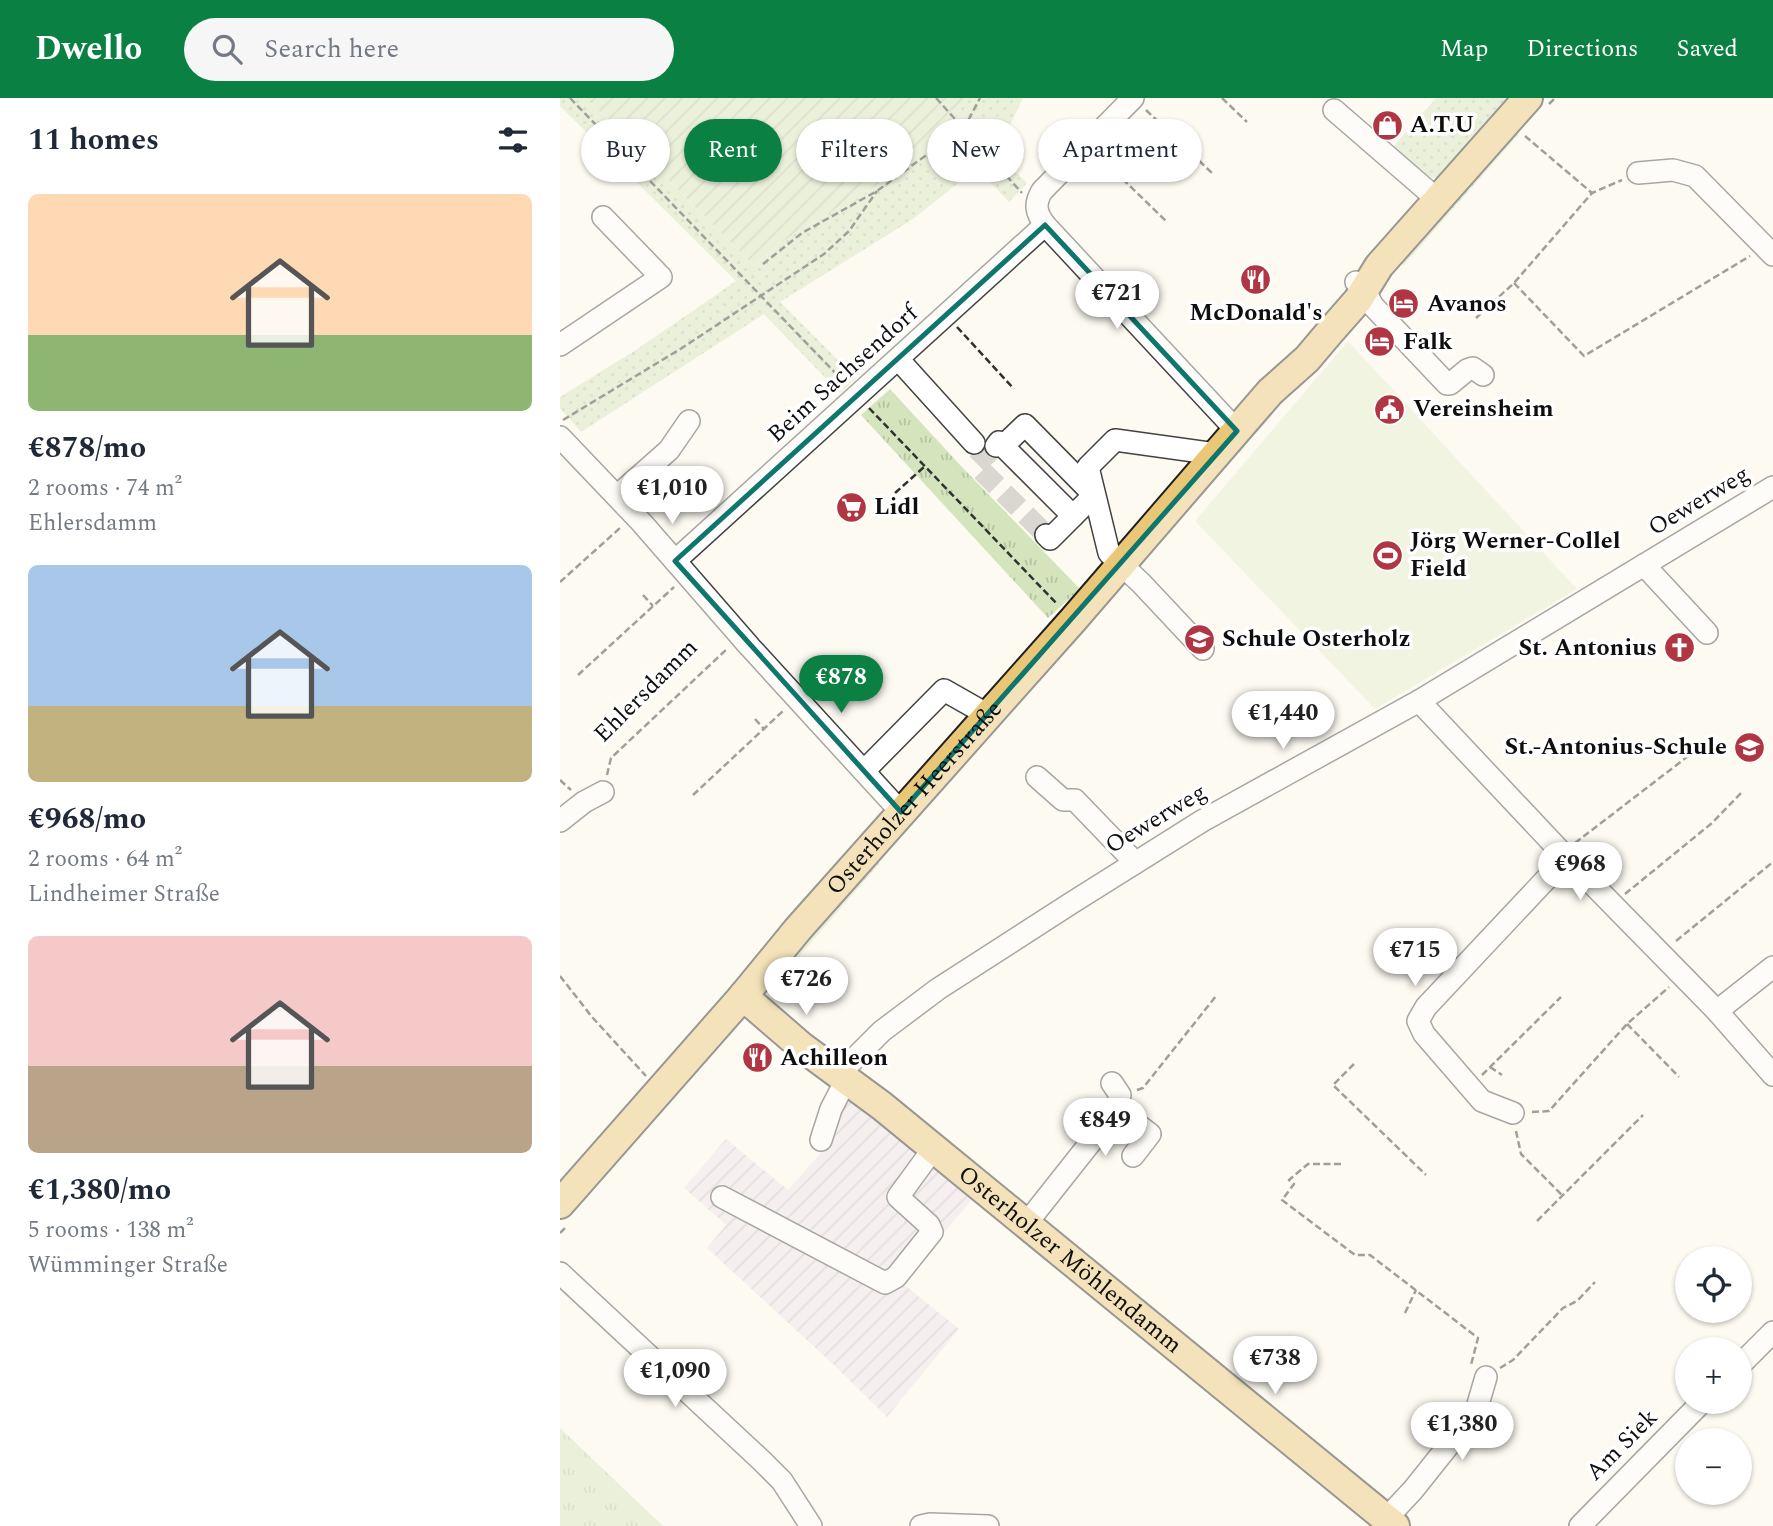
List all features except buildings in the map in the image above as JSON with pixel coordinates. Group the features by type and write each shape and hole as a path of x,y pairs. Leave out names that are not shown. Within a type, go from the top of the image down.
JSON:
{"main road":[{"name":"Osterholzer Heerstraße","path":"560,1205 743,996 798,929 1073,620 1270,392 1307,359 1360,286 1527,98"},
{"name":"Osterholzer Möhlendamm","path":"743,996 1391,1522"}],"street":[{"name":"Beim Sachsendorf","path":"1119,119 1138,103"},
{"path":"1334,110 1438,200"},
{"path":"1639,173 1673,170 1696,176 1769,251"},
{"name":"Beim Sachsendorf","path":"681,568 857,396 946,315 1041,217 1037,200 1051,182"},
{"path":"560,345 666,282 603,217"},
{"path":"1041,217 1237,431"},
{"path":"1360,286 1373,306 1447,384 1473,368 1482,375"},
{"path":"898,359 990,446 1073,516"},
{"path":"617,496 669,450 689,421"},
{"path":"990,446 1025,425 1094,495"},
{"path":"560,437 617,496 901,812"},
{"path":"1203,649 1109,553 1088,467 1115,440 1216,454"},
{"name":"Oewerweg","path":"821,1140 842,1077 881,1031 938,989 1213,814 1419,701 1773,487"},
{"path":"1045,535 1050,539 1094,495"},
{"path":"1644,565 1707,633"},
{"path":"864,771 944,690 988,715"},
{"path":"1419,701 1611,904 1717,1011 1773,1075"},
{"path":"1037,777 1063,800 1075,800 1128,855 1133,864"},
{"path":"560,821 584,802 603,792"},
{"path":"1513,1113 1482,1101 1424,1034 1419,1021 1426,1007 1564,855"},
{"path":"1717,1011 1773,967"},
{"path":"1026,1224 1116,1096 1150,1134 1133,1156"},
{"path":"722,1197 885,1283 896,1277 932,1232 929,1225 898,1197 933,1149"},
{"path":"560,1273 782,1481 811,1526"},
{"path":"1752,1353 1773,1332"},
{"path":"1391,1522 1476,1411 1478,1371"},
{"name":"Am Siek","path":"1580,1526 1690,1414"},
{"path":"920,1526 988,1526"}],"path":[{"path":"570,98 1073,620"},
{"path":"936,98 954,119"},
{"path":"967,119 980,98"},
{"path":"1222,98 1247,122"},
{"path":"1138,103 1213,174"},
{"path":"1508,120 1591,193"},
{"path":"763,264 802,233 877,191 927,154"},
{"path":"1476,318 1514,283 1591,193 1639,173"},
{"path":"1010,182 1041,217"},
{"path":"1125,182 1167,222"},
{"path":"560,422 682,348 824,254 849,231 877,191"},
{"path":"1514,283 1584,356 1769,251"},
{"path":"946,315 1014,389"},
{"path":"895,493 925,466"},
{"path":"560,582 634,515"},
{"path":"578,675 653,606 681,568"},
{"path":"643,595 653,606"},
{"name":"Ehlersdamm","path":"603,792 611,758 741,636"},
{"path":"694,795 797,699"},
{"path":"755,719 764,729"},
{"path":"1564,855 1700,747"},
{"path":"1611,904 1712,822 1742,792"},
{"path":"1661,955 1773,862"},
{"path":"560,976 592,1017 661,1090"},
{"path":"1562,1195 1521,1154 1513,1113 1549,1111 1627,1024 1682,976"},
{"path":"1116,1096 1143,1088 1216,996"},
{"path":"1470,1088 1561,997"},
{"path":"1627,1024 1679,1077"},
{"path":"1354,1064 1333,1085 1426,1175"},
{"path":"1490,1067 1502,1076"},
{"path":"1537,1221 1643,1115"},
{"path":"1341,1164 1308,1164 1289,1180 1294,1184 1282,1200 1355,1255 1370,1255 1478,1338 1478,1371 1513,1360 1563,1308 1577,1301 1595,1282"},
{"path":"1405,1313 1416,1290"}],"highlighted area":[{"path":"1045,225 1237,431 901,812 675,561"}],"shaded area":[{"path":"832,1084 974,1197 902,1283 959,1329 887,1417 707,1248 726,1225 684,1188 726,1139 788,1190 820,1154"}],"green space":[{"path":"560,98 586,98 607,119 581,119 581,127 560,106"},
{"path":"586,98 967,98 953,119 927,119 927,148 913,160 913,119 796,119 796,182 882,182 790,237 754,266 670,182 670,119 607,119"},
{"path":"967,98 1023,98 1013,119 953,119"},
{"path":"1436,98 1509,98 1439,177 1431,178 1393,147"},
{"path":"1514,130 1519,134 1403,266 1401,259"},
{"path":"927,148 927,182 959,182 913,219 780,302 856,378 840,393 764,314 581,432 560,408 560,397 639,348 736,281 636,182 670,182 754,266 790,237 882,182 913,182 913,160"},
{"path":"1024,180 1027,183 1009,202 990,182"},
{"name":"Jörg Werner-Collel Field","path":"1348,341 1577,589 1375,709 1195,521"},
{"path":"1307,367 1313,368 1137,569 1138,561"},
{"path":"890,389 1080,589 1048,618 861,415"},
{"path":"881,853 879,864 769,991 765,986"},
{"path":"560,1428 663,1526 560,1526"}],"tunnel":[{"path":"992,449 976,465 1046,535"}],"place":[{"name":"A.T.U","path":"1387,125"},
{"name":"McDonald's","path":"1256,279"},
{"name":"Avanos","path":"1404,304"},
{"name":"Falk","path":"1380,342"},
{"name":"Vereinsheim","path":"1390,409"},
{"name":"Lidl","path":"851,507"},
{"name":"Jörg Werner-Collel Field","path":"1387,555"},
{"name":"Schule Osterholz","path":"1199,639"},
{"name":"St. Antonius","path":"1680,648"},
{"name":"St.-Antonius-Schule","path":"1750,747"},
{"name":"Achilleon","path":"757,1058"}]}
